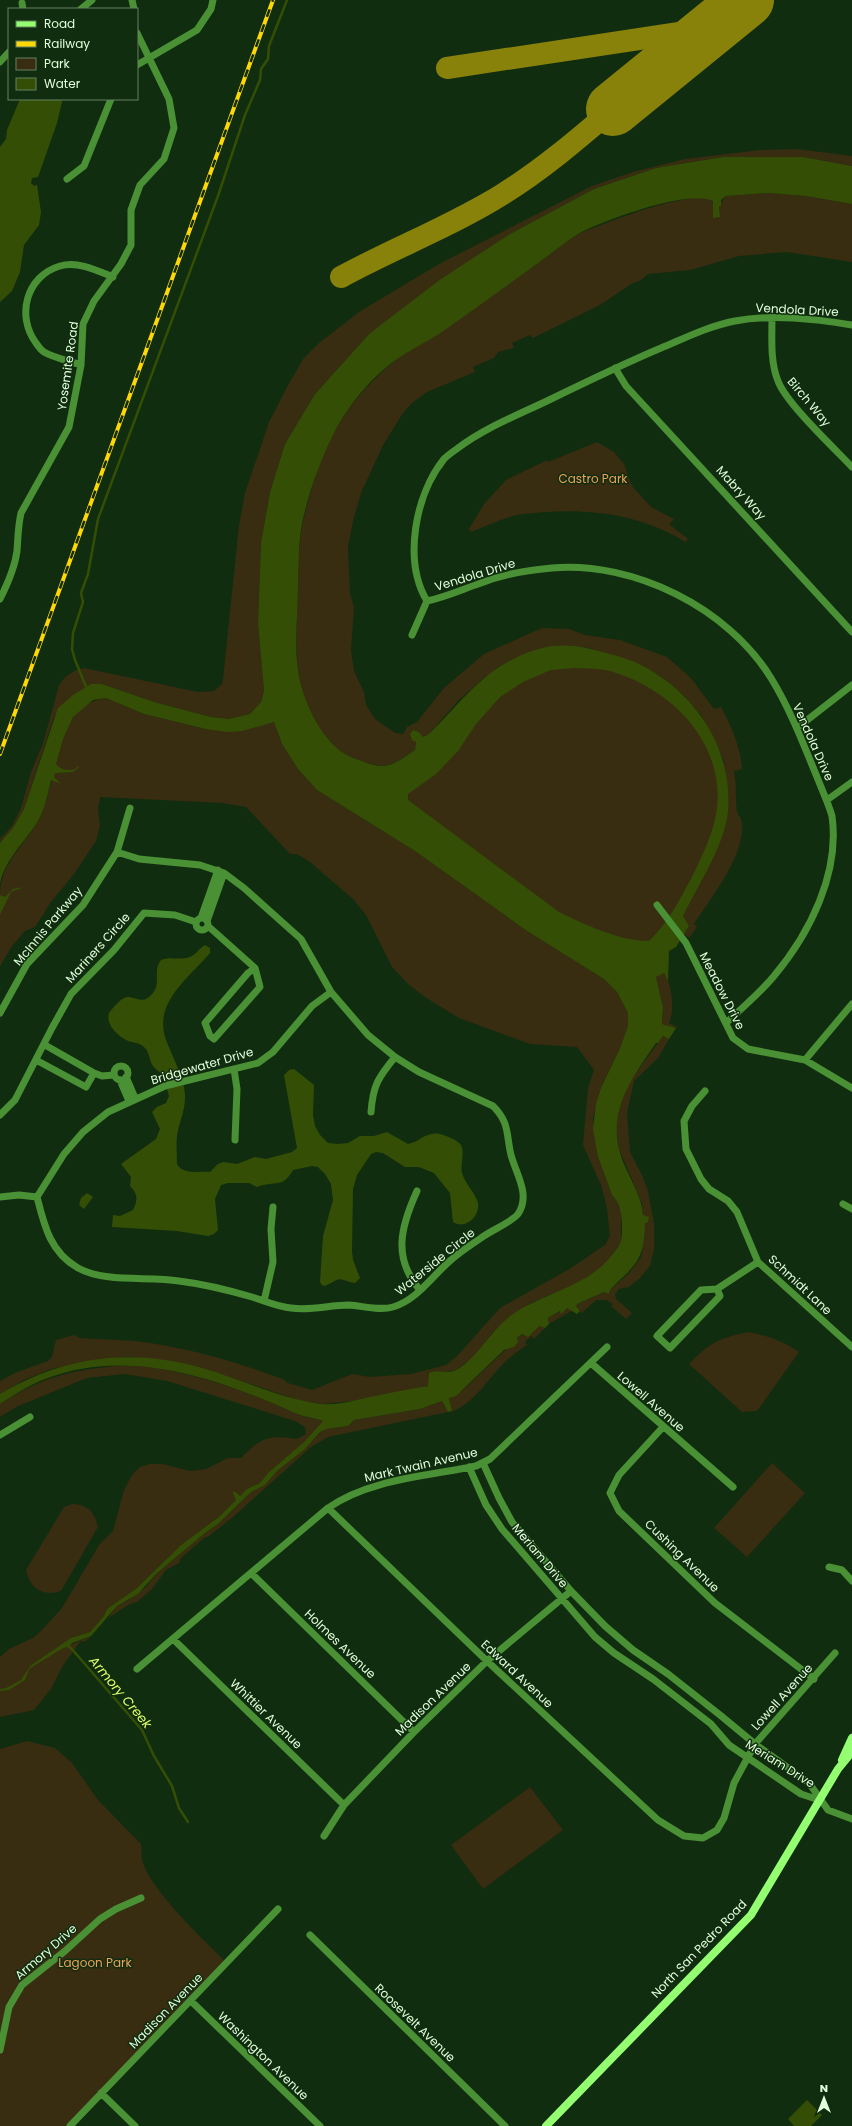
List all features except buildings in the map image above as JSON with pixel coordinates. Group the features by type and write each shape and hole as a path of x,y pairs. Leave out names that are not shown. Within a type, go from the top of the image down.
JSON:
{"main road":[{"name":"North San Pedro Road","path":"840,1767 852,1738"},
{"name":"North San Pedro Road","path":"546,2126 751,1915 819,1800 840,1767 852,1752"}],"street":[{"path":"81,8 92,0"},
{"path":"138,64 198,30 211,9 213,0"},
{"name":"Yosemite Road","path":"0,599 3,585 17,552 17,529 22,513 69,427 81,365 83,324 94,301 113,276 131,244 132,210 140,185 164,159 174,128 169,99 138,35"},
{"path":"0,62 8,53"},
{"path":"66,179 84,166 110,100"},
{"path":"81,365 43,352 32,337 26,321 26,306 30,290 40,278 60,266 81,265 113,276"},
{"name":"Vendola Drive","path":"412,635 427,601 417,580 416,523 426,487 445,458 478,433 614,368 696,333 733,321 772,317 823,320 852,325"},
{"name":"Birch Way","path":"772,317 774,368 778,382 797,408 852,467"},
{"name":"Mabry Way","path":"614,368 626,386 852,632"},
{"name":"Vendola Drive","path":"427,601 447,597 482,582 519,572 552,568 598,569 628,575 655,584 685,598 720,621 751,653 770,677 797,728 827,800 832,816 834,832 830,870 818,906 795,947 774,976 726,1023"},
{"path":"797,728 852,685"},
{"path":"827,800 852,782"},
{"name":"McInnis Parkway","path":"0,1013 27,964 83,905 118,852 130,808"},
{"name":"Waterside Circle","path":"37,1197 45,1227 52,1244 65,1259 79,1268 95,1274 178,1281 231,1291 289,1308 305,1310 347,1305 391,1308 410,1299 451,1260 517,1214 523,1202 523,1189 511,1155 508,1132 503,1118 493,1106 419,1072 395,1057 368,1035 331,992 301,939 244,888 221,872 200,865 138,859 118,852"},
{"path":"203,922 221,872"},
{"name":"Meadow Drive","path":"658,905 686,944 733,1038 748,1049 805,1060 852,1088"},
{"name":"Mariners Circle","path":"0,1115 15,1100 45,1045 52,1028 72,994 114,950 144,913 175,915 203,922 255,968"},
{"path":"255,968 260,987 214,1039 210,1036 205,1023 248,973 255,968"},
{"name":"Bridgewater Drive","path":"37,1197 64,1154 83,1132 108,1112 132,1100 182,1080 258,1063 273,1052 312,1006 331,992"},
{"path":"805,1060 852,1004"},
{"path":"45,1045 94,1073 102,1076 114,1075 123,1079 132,1100"},
{"path":"370,1112 372,1092 376,1083 395,1057"},
{"path":"36,1060 86,1087 94,1073"},
{"path":"114,1075 114,1071 120,1066 127,1070 123,1079"},
{"path":"234,1069 237,1089 235,1140"},
{"name":"Schmidt Lane","path":"705,1091 692,1106 684,1121 686,1149 705,1184 709,1189 728,1201 737,1212 758,1262 851,1343"},
{"path":"417,1191 405,1216 402,1238 402,1257 409,1277 420,1290"},
{"path":"0,1197 19,1195 37,1197"},
{"path":"843,1204 852,1209"},
{"path":"264,1301 273,1262 271,1229 273,1207"},
{"path":"717,1289 720,1296 670,1348 657,1336 701,1290 717,1289 758,1262"},
{"name":"Mark Twain Avenue","path":"137,1669 328,1508 344,1497 364,1488 469,1467 483,1463 490,1459 608,1346"},
{"name":"Lowell Avenue","path":"591,1363 662,1427 733,1487"},
{"path":"0,1435 30,1417"},
{"name":"Cushing Avenue","path":"662,1427 619,1475 610,1493 619,1511 715,1603 814,1679"},
{"name":"Meriam Drive","path":"483,1463 498,1498 512,1522 571,1591 605,1626 633,1650 676,1680 755,1744 809,1783 819,1800"},
{"name":"Meriam Drive","path":"469,1467 486,1505 502,1529 561,1599 596,1637 614,1653 653,1678 711,1724 729,1745 748,1759 801,1794 819,1800"},
{"name":"Edward Avenue","path":"328,1508 487,1661 658,1820 684,1836 703,1838"},
{"path":"829,1567 842,1570 852,1581"},
{"name":"Holmes Avenue","path":"251,1573 414,1732"},
{"name":"Madison Avenue","path":"324,1836 344,1805 414,1732 487,1661 571,1591"},
{"name":"Whittier Avenue","path":"173,1639 344,1805"},
{"name":"Lowell Avenue","path":"703,1838 717,1830 724,1818 734,1784 755,1744 814,1679 835,1653"},
{"path":"819,1800 828,1810 852,1819"},
{"name":"Armory Drive","path":"0,2050 9,2007 22,1986 65,1952 100,1919 116,1909 141,1898"},
{"name":"Madison Avenue","path":"70,2126 278,1910"},
{"name":"Roosevelt Avenue","path":"310,1935 505,2126"},
{"name":"Washington Avenue","path":"191,2001 320,2126"},
{"path":"101,2093 135,2126"}],"green space":[{"path":"797,149 852,156 852,166 803,157 723,157 656,168 594,189 510,234 370,333 315,394 285,444 270,492 261,543 258,623 264,691 261,702 250,714 230,719 211,717 154,702 102,684 54,717 24,809 13,828 0,843 0,839 12,826 21,808 31,772 43,743 59,685 70,674 84,668 198,692 214,691 222,684 239,525 245,493 269,422 303,359 319,343 359,312 439,264 592,186 633,172 685,159 760,150"},
{"path":"769,193 806,196 852,204 852,262 787,252 739,256 690,270 648,274 641,280 631,284 600,305 533,338 530,335 512,343 514,348 498,352 494,358 473,367 475,372 427,392 412,403 403,413 383,445 361,493 353,521 348,547 350,594 354,607 351,650 354,671 364,692 366,705 375,719 395,733 403,734 407,727 417,722 444,688 484,654 542,628 569,629 585,635 620,640 667,657 691,678 714,709 721,707 735,737 740,753 742,769 734,771 737,812 741,819 742,832 739,845 727,874 694,924 697,927 689,938 684,934 689,926 683,917 640,969 478,887 386,787 487,675 458,701 429,734 423,737 419,732 413,730 410,734 416,742 415,750 391,764 378,766 351,757 331,743 322,732 308,707 303,693 298,669 296,628 300,538 312,487 325,452 335,431 362,392 397,359 446,328 576,235 645,209 686,199 702,198 712,201 716,206 720,217 719,206 726,196","holes":["544,647 585,647 641,665 663,678 683,695 701,715 726,765 668,687 575,648 495,669 513,659"]},
{"name":"Castro Park","path":"597,442 614,452 624,464 632,486 651,507 674,519 669,524 688,539 685,542 669,533 636,520 601,513 565,511 517,515 471,532 469,529 484,504 506,480 547,460 548,462"},
{"path":"106,698 144,714 206,729 254,727 274,722 282,744 298,769 317,790 415,851 527,931 604,979 617,992 628,1013 628,1026 620,1048 601,1088 593,1118 598,1157 612,1195 621,1212 621,1242 606,1264 578,1283 531,1303 494,1331 474,1357 456,1370 443,1372 428,1386 353,1401 323,1404 301,1401 199,1367 169,1361 130,1357 101,1359 51,1369 24,1380 0,1394 0,1381 17,1372 48,1361 52,1357 56,1340 74,1335 80,1338 147,1342 188,1350 252,1368 283,1379 288,1383 312,1390 352,1374 370,1377 411,1374 446,1365 457,1356 500,1308 571,1268 605,1245 610,1236 607,1208 601,1185 583,1145 588,1088 594,1070 577,1047 530,1044 459,1018 428,999 409,985 392,967 366,915 354,900 310,862 297,854 290,854 246,807 222,803 100,797 98,809 100,826 96,841 74,874 51,902 35,927 25,931 12,946 0,966 0,915 3,897 0,895 4,873 8,864 38,821 48,796 62,740 73,717 84,706 96,700"},
{"path":"661,973 664,973 667,978 671,990 672,1012 669,1023 677,1027 676,1028 662,1024 663,1007 656,977"},
{"path":"663,1036 669,1039 658,1058 634,1081 627,1113 630,1152 642,1175 648,1191 654,1223 654,1249 650,1266 640,1278 629,1287 619,1289 615,1294 616,1299 632,1313 626,1319 611,1306 613,1304 606,1300 596,1300 582,1313 576,1306 577,1304 604,1292 609,1294 610,1290 629,1273 641,1257 645,1233 642,1203 619,1149 616,1126 620,1105 630,1081"},
{"path":"567,1308 573,1310 549,1324 548,1318"},
{"path":"539,1326 545,1328 534,1339 531,1336 525,1342 527,1345 505,1362 475,1396 452,1412 449,1398 463,1390 522,1334 525,1336"},
{"path":"749,1332 775,1339 799,1352 757,1411 742,1412 689,1364 709,1346 716,1342 731,1336"},
{"path":"131,1365 174,1371 216,1382 300,1415 323,1421 305,1441 268,1473 260,1483 247,1489 220,1516 181,1545 137,1588 107,1609 104,1616 90,1632 71,1638 70,1645 91,1636 86,1641 80,1642 62,1667 51,1689 34,1710 0,1717 0,1657 9,1649 33,1638 62,1608 99,1545 113,1531 124,1490 132,1475 140,1467 150,1464 163,1464 190,1471 206,1469 228,1458 241,1458 260,1442 266,1439 279,1437 297,1439 306,1434 305,1427 295,1421 167,1381 125,1374 87,1378 18,1406 0,1417 0,1404 33,1386 48,1380 78,1371"},
{"path":"442,1401 448,1412 328,1437 311,1447 233,1517 209,1536 204,1538 181,1558 179,1563 166,1570 152,1589 137,1602 130,1604 108,1618 117,1606 130,1599 146,1587 156,1574 218,1524 251,1492 265,1485 277,1471 305,1449 320,1432 326,1429 348,1426 354,1420 420,1409"},
{"path":"772,1463 805,1493 747,1557 714,1528"},
{"path":"72,1504 82,1505 90,1510 95,1517 98,1527 61,1591 54,1593 43,1592 34,1587 26,1570 64,1507"},
{"name":"Lagoon Park","path":"27,1741 55,1748 72,1763 98,1800 141,1844 142,1859 146,1871 165,1898 225,1961 69,2126 0,2126 0,1749"},
{"path":"530,1787 563,1830 483,1889 451,1845"}],"water":[{"path":"20,100 61,100 57,123 38,177 32,178 31,183 34,186 37,185 41,212 39,225 24,245 20,272 12,291 0,302 0,147 6,139 7,130"},
{"path":"723,157 803,157 852,166 852,204 806,196 769,193 726,196 721,200 721,206 719,206 720,217 713,218 713,201 701,198 685,199 645,208 590,228 574,236 442,332 390,364 371,381 347,411 334,433 319,466 308,501 301,532 296,638 300,681 315,720 331,743 341,751 351,757 378,766 391,764 415,750 416,742 412,740 410,734 413,730 419,732 423,737 429,734 476,685 502,665 535,650 553,646 588,648 625,658 643,666 662,678 679,692 695,708 707,726 717,745 724,766 728,788 728,811 726,824 710,865 683,916 689,926 676,947 669,951 668,981 664,973 656,977 663,1007 662,1024 676,1028 669,1039 663,1036 646,1057 622,1100 618,1115 617,1130 619,1147 624,1164 641,1202 643,1215 649,1217 648,1222 645,1223 643,1247 640,1255 631,1269 610,1290 609,1294 604,1292 577,1304 576,1306 580,1311 577,1314 567,1308 561,1314 560,1311 548,1318 549,1324 545,1328 539,1326 528,1337 522,1334 517,1338 518,1342 514,1347 504,1350 456,1396 449,1398 452,1411 448,1412 442,1401 420,1409 354,1420 348,1426 326,1429 320,1432 305,1449 277,1471 265,1485 251,1492 218,1524 156,1574 138,1594 117,1606 91,1636 72,1643 70,1646 73,1651 67,1647 63,1648 29,1669 25,1680 9,1690 0,1691 0,1689 6,1688 21,1680 30,1666 71,1638 90,1632 104,1616 107,1609 137,1588 181,1545 220,1516 236,1500 233,1493 234,1491 240,1496 247,1489 260,1483 268,1473 305,1441 323,1421 297,1414 237,1389 206,1379 174,1371 141,1366 109,1366 77,1370 39,1381 0,1404 0,1394 24,1381 72,1364 121,1357 173,1361 199,1367 290,1398 321,1404 341,1403 428,1386 429,1373 451,1372 458,1369 473,1356 508,1318 529,1305 582,1280 594,1272 605,1263 621,1242 622,1218 620,1209 612,1195 598,1157 593,1129 596,1104 601,1088 620,1048 628,1026 628,1013 617,992 604,979 527,931 415,851 317,790 298,769 282,744 274,722 242,731 227,732 206,729 144,714 106,698 93,700 73,717 63,739 56,764 60,768 67,770 75,769 78,766 79,767 73,772 55,773 54,777 61,784 51,780 43,811 33,829 11,858 0,883 0,843 13,828 24,809 58,708 73,695 91,684 102,684 154,702 211,717 229,719 250,714 261,702 264,691 258,623 261,543 270,492 285,444 315,394 370,333 441,279 510,234 594,189 656,168","holes":["574,668 610,671 632,679 653,690 672,704 689,721 702,740 712,761 717,784 717,808 711,833 698,865 679,900 663,926 649,941 627,939 591,927 559,912 408,800 408,794 436,774 458,751 476,724 500,697 523,682 551,670"]},
{"path":"24,887 11,892 0,915 0,895 5,897 13,889"},
{"path":"205,945 210,948 210,953 173,994 167,1006 164,1018 164,1031 168,1045 181,1075 185,1094 177,1139 177,1164 179,1167 183,1170 192,1172 210,1172 218,1164 223,1162 237,1164 255,1157 266,1159 292,1152 297,1148 284,1075 289,1070 294,1069 314,1085 313,1115 315,1126 320,1135 328,1143 348,1143 360,1136 374,1136 387,1132 408,1144 435,1133 448,1137 459,1143 463,1151 462,1173 478,1203 477,1213 471,1221 462,1224 453,1222 450,1193 434,1173 419,1167 405,1167 383,1153 376,1152 371,1154 357,1175 353,1189 352,1251 353,1260 360,1278 355,1283 339,1279 325,1286 320,1282 323,1236 333,1200 331,1184 325,1174 318,1167 312,1166 293,1170 282,1182 257,1187 249,1183 228,1183 221,1185 215,1199 218,1230 214,1234 208,1236 177,1231 112,1227 113,1215 120,1216 133,1210 136,1203 136,1194 130,1186 131,1177 121,1164 156,1139 160,1129 152,1112 157,1107 166,1103 169,1096 161,1073 152,1065 147,1050 143,1046 126,1040 117,1034 109,1022 109,1013 119,1002 127,997 143,1000 152,994 155,990 157,982 158,964 161,960 167,958 189,957 194,955"},
{"path":"87,1193 93,1197 84,1209 79,1205 81,1198"},
{"path":"807,2100 822,2115 811,2126 794,2126 788,2119"}],"waterway":[{"path":"87,689 72,649 73,633 83,602 81,593 88,574 98,519 218,196 245,115 260,80 261,69 268,59 269,46 287,0"},
{"name":"Armory Creek","path":"71,1648 142,1730 154,1756 172,1786 179,1808 188,1822"}],"taxiway":[{"path":"447,68 712,28"},
{"path":"341,277 484,206 546,164 613,109"}],"runway":[{"path":"613,109 747,0"}],"railway":[{"path":"0,754 273,0"}]}
